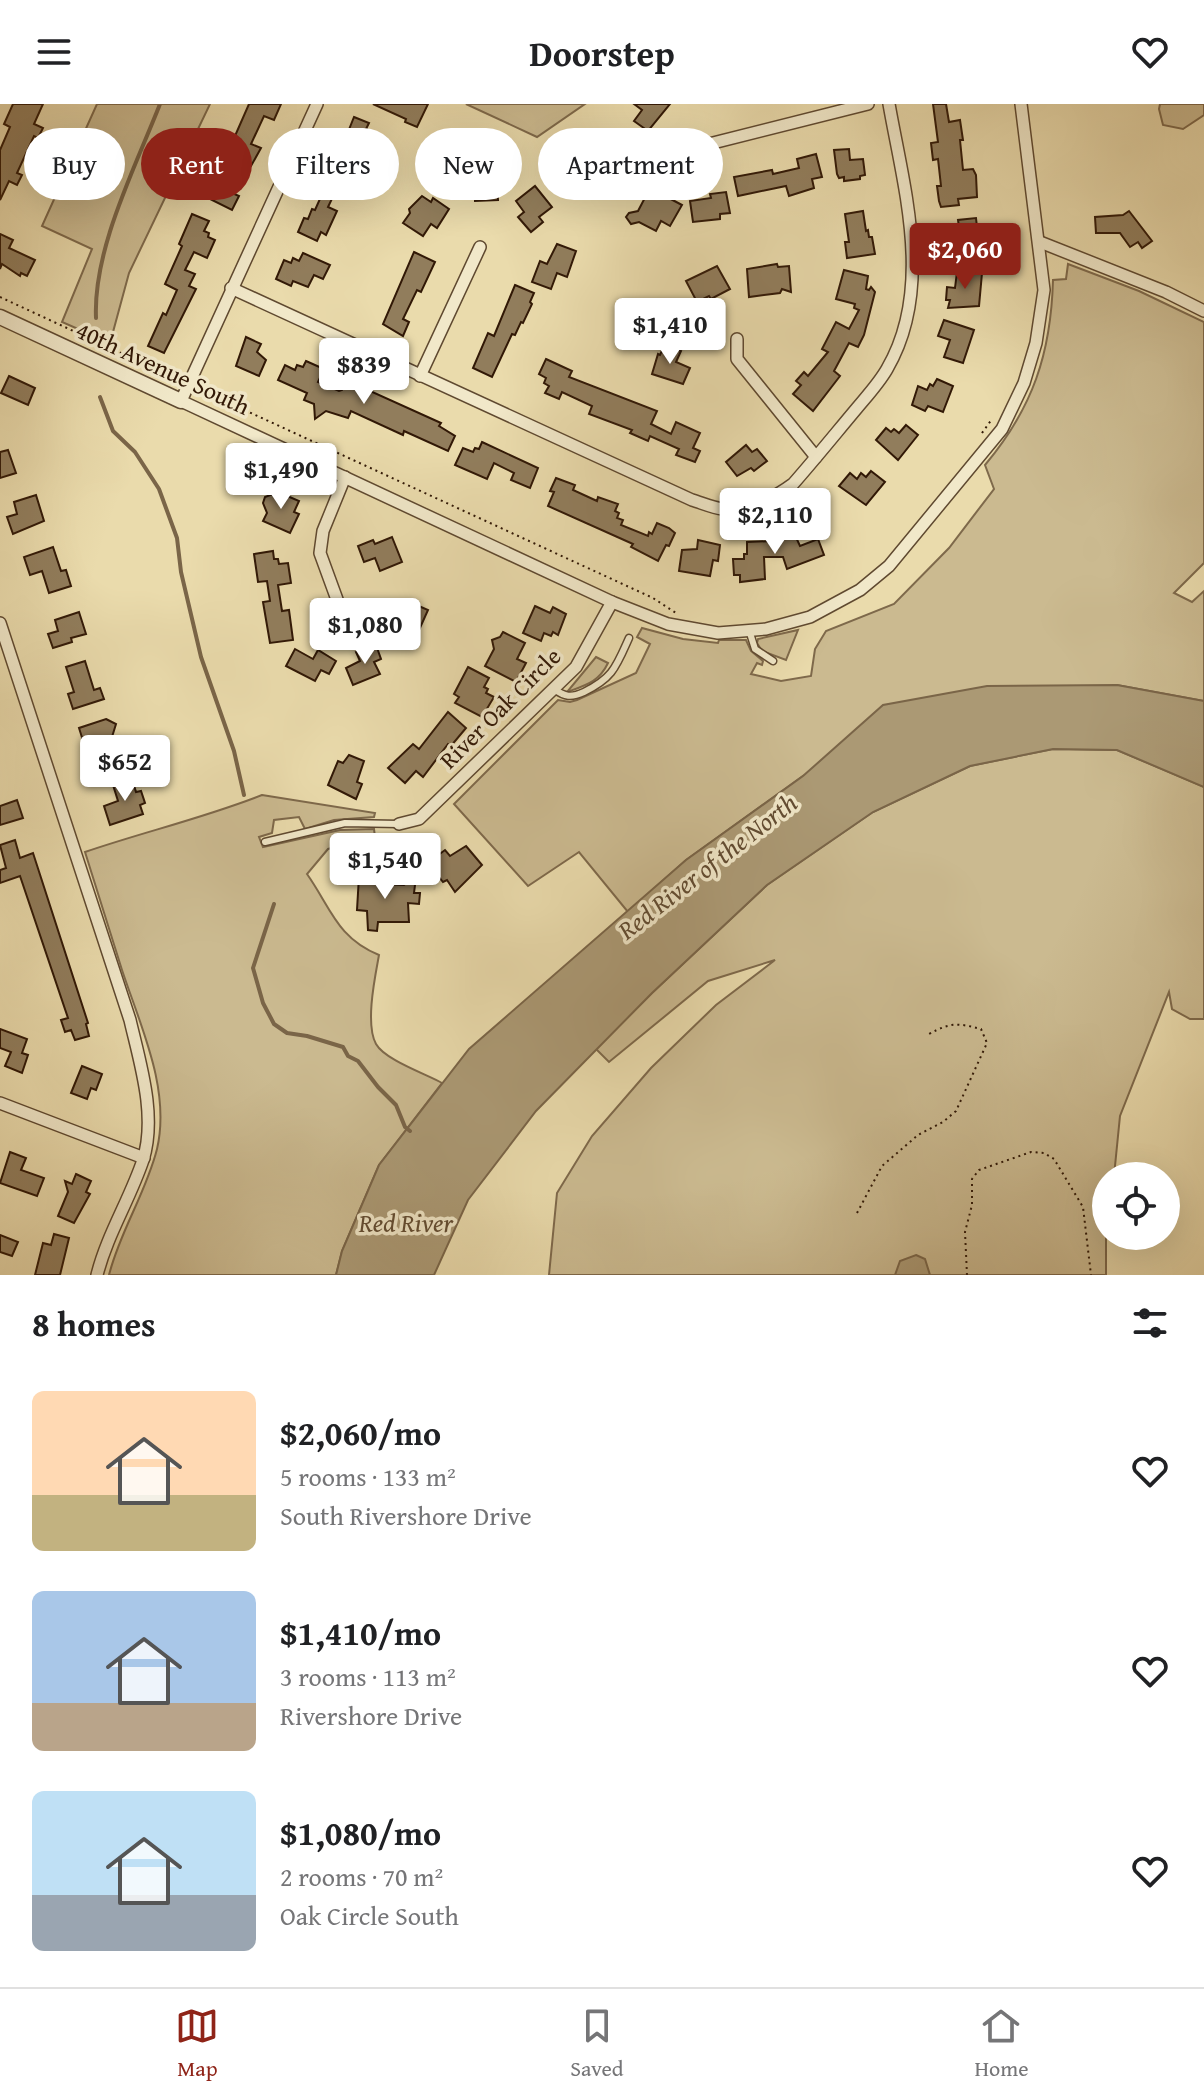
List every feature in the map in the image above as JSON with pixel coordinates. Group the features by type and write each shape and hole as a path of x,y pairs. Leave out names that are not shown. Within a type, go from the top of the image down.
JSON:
{"street":[{"path":"181,401 317,104"},
{"path":"723,140 868,104"},
{"path":"231,288 692,500 724,509 753,505 775,497 793,484 886,373 898,350 908,315 913,270 909,219 889,104"},
{"name":"40th Avenue South","path":"0,317 612,602 668,624 718,633 766,629 810,617 860,590 889,566 1002,429 1024,383 1036,343 1044,290 1021,104"},
{"path":"1040,242 1166,292 1204,311"},
{"path":"420,376 480,247"},
{"path":"737,339 737,359 816,457"},
{"path":"339,605 320,553 323,531 345,477"},
{"name":"River Oak Circle","path":"399,824 419,819 576,667 612,602"},
{"path":"0,623 130,1020 144,1080 148,1124 144,1158 97,1275"},
{"path":"0,1103 144,1158"}],"lane":[{"path":"749,630 755,649 773,661"},
{"path":"554,689 564,696 574,696 604,682 614,671 629,638"},
{"path":"265,842 345,823 399,824"}],"path":[{"path":"0,297 653,598 678,614"},
{"path":"982,432 992,419"},
{"path":"857,1213 882,1166 918,1135 956,1111 987,1043 981,1029 965,1025 949,1024 929,1034"},
{"path":"967,1275 965,1232 972,1205 972,1179 979,1170 1031,1152 1044,1153 1054,1159 1083,1207 1091,1275"}],"shaded area":[{"path":"97,104 210,104 198,128 141,128 141,200 164,200 129,273 110,343 62,322 92,249 42,226 54,200 125,200 125,128 86,128"},
{"path":"466,104 585,104 550,128 538,128 537,137"},
{"path":"1160,104 1204,104 1204,115 1183,129 1163,125"},
{"path":"1068,264 1139,291 1204,322 1204,563 1174,593 1192,602 1204,591 1204,701 1117,685 803,776 686,860 628,912 579,852 528,886 454,804 558,700 577,700 636,673 650,644 637,637 642,628 683,639 718,643 719,640 746,640 751,651 763,661 762,665 757,663 751,674 781,681 811,676 815,649 826,631 894,604 949,548 994,489 985,465 1002,444 1027,401 1043,356 1053,280 1066,279"},
{"path":"798,630 786,660 762,651 757,643 758,639"},
{"path":"596,657 608,663 600,675 567,692"},
{"path":"1053,749 1117,750 1204,787 1204,1019 1190,1019 1172,1009 1169,992 1120,1116 1115,1162 1092,1162 1092,1250 1106,1250 1106,1275 549,1275 557,1193 592,1136 651,1068 716,1005 775,960 708,981 609,1062 596,1049 767,885 873,812 970,766"},
{"path":"262,795 375,813 374,817 334,820 305,829 299,817 274,820 272,833 259,837 263,847 340,830 374,829 375,837 328,849 307,874 344,931 379,955 371,1013 376,1044 397,1061 442,1083 379,1165 342,1251 336,1275 109,1275 157,1149 160,1103 152,1058 85,852"}],"water":[{"name":"Red River","path":"1117,685 1204,701 1204,787 1117,750 1053,749 970,766 873,812 767,885 652,993 536,1111 468,1200 434,1275 336,1275 342,1251 379,1165 469,1049 686,860 803,776 883,705 987,686"},
{"path":"916,1255 925,1259 930,1275 895,1275 900,1261"}],"building":[{"path":"13,104 43,104 34,124 43,128 24,128 24,158 17,173 22,175 17,185 9,181 0,200 0,150 10,127 4,124"},
{"path":"249,104 281,104 274,120 264,116 252,142 252,128 238,128"},
{"path":"373,104 428,104 417,127"},
{"path":"634,104 670,104 650,128 644,128 634,121 642,110"},
{"path":"933,104 946,104 949,122 960,120 963,170 973,169 976,175 977,197 958,199 959,205 941,207 939,201 938,159 933,160 931,143 938,142"},
{"path":"354,117 369,123 366,128 350,128"},
{"path":"252,144 261,148 252,164"},
{"path":"849,149 850,160 863,159 865,175 860,179 844,181 844,177 839,178 837,174 834,150"},
{"path":"816,154 822,177 812,179 814,188 789,196 786,186 738,196 734,177 799,168 797,159"},
{"path":"535,186 538,200 546,200 552,207 539,217 543,222 531,232 518,217 524,212 516,201 522,200 522,196"},
{"path":"723,192 726,192 730,213 720,214 720,219 693,222 690,201 723,200"},
{"path":"212,200 237,200 232,210"},
{"path":"320,200 331,200 328,207 337,211 326,235 321,232 317,241 298,232 304,218 308,219 312,209 315,210"},
{"path":"418,200 436,200 449,209 437,228 431,224 423,236 403,223 410,213 409,209"},
{"path":"644,200 673,200 682,205 670,226 661,221 656,231 639,222 631,224 626,217 638,211"},
{"path":"863,211 866,231 872,237 875,254 847,258 845,242 849,242 845,214"},
{"path":"1129,211 1152,241 1142,248 1138,242 1130,247 1120,233 1096,233 1095,217 1123,215"},
{"path":"192,214 209,221 204,231 215,240 207,258 194,252 185,270 195,274 189,286 196,289 164,353 148,346 177,290 165,284"},
{"path":"976,218 979,246 963,248 964,253 948,254 945,235 953,234 953,227 959,227 958,220"},
{"path":"0,234 13,240 9,248 35,260 27,276 21,273 20,276 2,264 0,269"},
{"path":"557,244 576,251 567,277 557,273 551,289 532,282 540,261 547,264"},
{"path":"414,252 435,262 421,292 417,290 403,319 409,322 403,336 383,324"},
{"path":"303,253 330,265 323,279 314,275 308,287 293,281 291,286 276,279 284,260 291,263 293,258 299,261"},
{"path":"777,264 778,267 789,266 791,292 782,289 780,293 749,297 747,269"},
{"path":"717,266 730,289 697,302 686,281"},
{"path":"844,270 868,276 866,289 871,287 875,292 858,347 849,343 834,371 840,376 813,411 793,394 801,385 796,381 804,372 808,376 828,352 822,349 836,322 849,329 859,310 854,308 855,304 836,299"},
{"path":"957,272 982,273 979,306 948,308 947,287 955,288"},
{"path":"515,285 534,293 532,304 515,335 512,334 492,377 473,368 488,333 494,336"},
{"path":"944,320 974,330 963,363 944,357 950,340 938,336"},
{"path":"246,337 261,344 257,352 266,360 259,376 236,366"},
{"path":"665,344 681,351 676,362 690,368 683,384 652,374 658,354"},
{"path":"546,359 572,371 569,377 657,411 651,424 671,434 676,422 700,433 693,448 700,451 695,462 676,455 679,449 650,436 648,441 630,433 632,430 589,414 592,406 562,392 559,399 545,393 549,386 544,383 546,378 539,374"},
{"path":"306,361 324,369 318,382 339,391 346,380 441,423 439,426 455,436 448,451 351,411 348,418 326,411 315,419 314,404 304,400 307,393 278,380 285,365 295,370 297,365 303,367"},
{"path":"9,376 35,388 28,405 1,393"},
{"path":"937,379 953,386 943,412 928,406 925,411 912,405 918,386 927,390"},
{"path":"906,425 918,435 898,460 876,440 886,428 899,433"},
{"path":"482,442 538,468 530,488 511,480 514,473 494,463 487,479 455,465 463,448 473,452 475,448 479,449"},
{"path":"746,445 752,452 757,449 767,461 754,471 751,468 737,476 726,462"},
{"path":"8,450 16,473 0,478 0,452"},
{"path":"871,471 885,482 866,505 839,486 850,473 857,479 861,473 866,477"},
{"path":"556,478 575,485 573,490 597,501 598,497 618,504 615,511 619,513 617,518 623,520 621,525 648,536 657,523 669,528 675,533 669,546 666,545 658,561 631,547 633,544 548,506"},
{"path":"278,492 299,501 294,512 299,514 290,533 263,521 267,513 263,503 265,497"},
{"path":"36,495 44,521 13,534 7,517 17,514 14,502"},
{"path":"794,533 800,546 818,539 824,555 787,569 783,557 764,557 765,579 740,582 740,575 734,575 733,559 744,559 747,542 773,541"},
{"path":"392,537 402,562 380,571 375,558 364,562 358,546 373,540 375,544"},
{"path":"698,540 720,545 718,561 713,560 710,576 679,571 682,550 697,549"},
{"path":"53,547 61,571 66,570 71,586 49,593 42,571 30,575 24,557"},
{"path":"273,551 274,559 278,559 279,564 288,563 291,583 278,585 282,611 289,610 293,640 270,643 263,602 270,601 267,581 258,582 254,554"},
{"path":"405,600 428,610 415,639 386,628 393,613 398,616"},
{"path":"535,606 550,613 553,607 566,614 558,635 544,633 541,641 523,633"},
{"path":"79,612 86,634 53,648 48,634 58,631 55,620"},
{"path":"503,632 525,643 517,659 526,663 516,682 485,666 494,649 492,640"},
{"path":"376,645 381,659 374,662 380,674 353,685 346,668 360,661 356,652"},
{"path":"295,649 313,659 318,650 336,661 329,674 321,670 315,681 286,666"},
{"path":"85,661 94,690 100,688 104,699 73,709 68,694 74,692 66,667"},
{"path":"468,667 489,678 484,687 488,689 486,693 494,697 482,717 455,703 459,697 454,694"},
{"path":"448,712 466,728 451,746 448,744 423,777 416,771 405,783 388,768 413,744 419,749"},
{"path":"106,719 116,724 112,737 117,755 91,766 79,728"},
{"path":"349,755 364,761 357,782 362,784 356,799 328,785 338,761 343,763"},
{"path":"132,779 136,792 141,791 145,803 140,805 143,814 110,825 104,806 118,801 113,785"},
{"path":"17,800 23,818 0,825 0,806"},
{"path":"15,840 20,858 33,853 88,1023 89,1036 75,1040 71,1030 65,1032 61,1020 68,1018 20,876 0,883 0,870 6,868 0,845"},
{"path":"466,846 482,865 455,892 447,880 443,882 431,867 436,863 433,859 445,850 450,856"},
{"path":"359,876 378,877 377,884 404,885 410,880 415,885 414,893 420,893 419,904 408,903 409,922 378,922 377,931 368,930 367,911 357,910"},
{"path":"0,1029 27,1039 22,1053 28,1055 22,1073 5,1066 11,1052 0,1048"},
{"path":"82,1066 102,1074 96,1090 91,1088 87,1099 71,1093"},
{"path":"10,1152 26,1158 21,1170 44,1178 37,1196 0,1183"},
{"path":"76,1174 91,1181 86,1192 90,1194 74,1223 58,1216 68,1192 65,1181 72,1184"},
{"path":"54,1234 69,1238 60,1275 35,1275 43,1243 51,1245"},
{"path":"0,1235 18,1242 12,1256 0,1252"}],"waterway":[{"path":"96,318 101,264 108,237 160,104"},
{"path":"100,397 113,431 135,452 159,489 177,538 181,572 201,657 234,751 244,795"},
{"path":"274,904 253,968 263,1003 274,1024 287,1033 343,1047 396,1105 405,1127 410,1131"}],"water label":[{"name":"Red River of the North","path":"707,866"}]}
